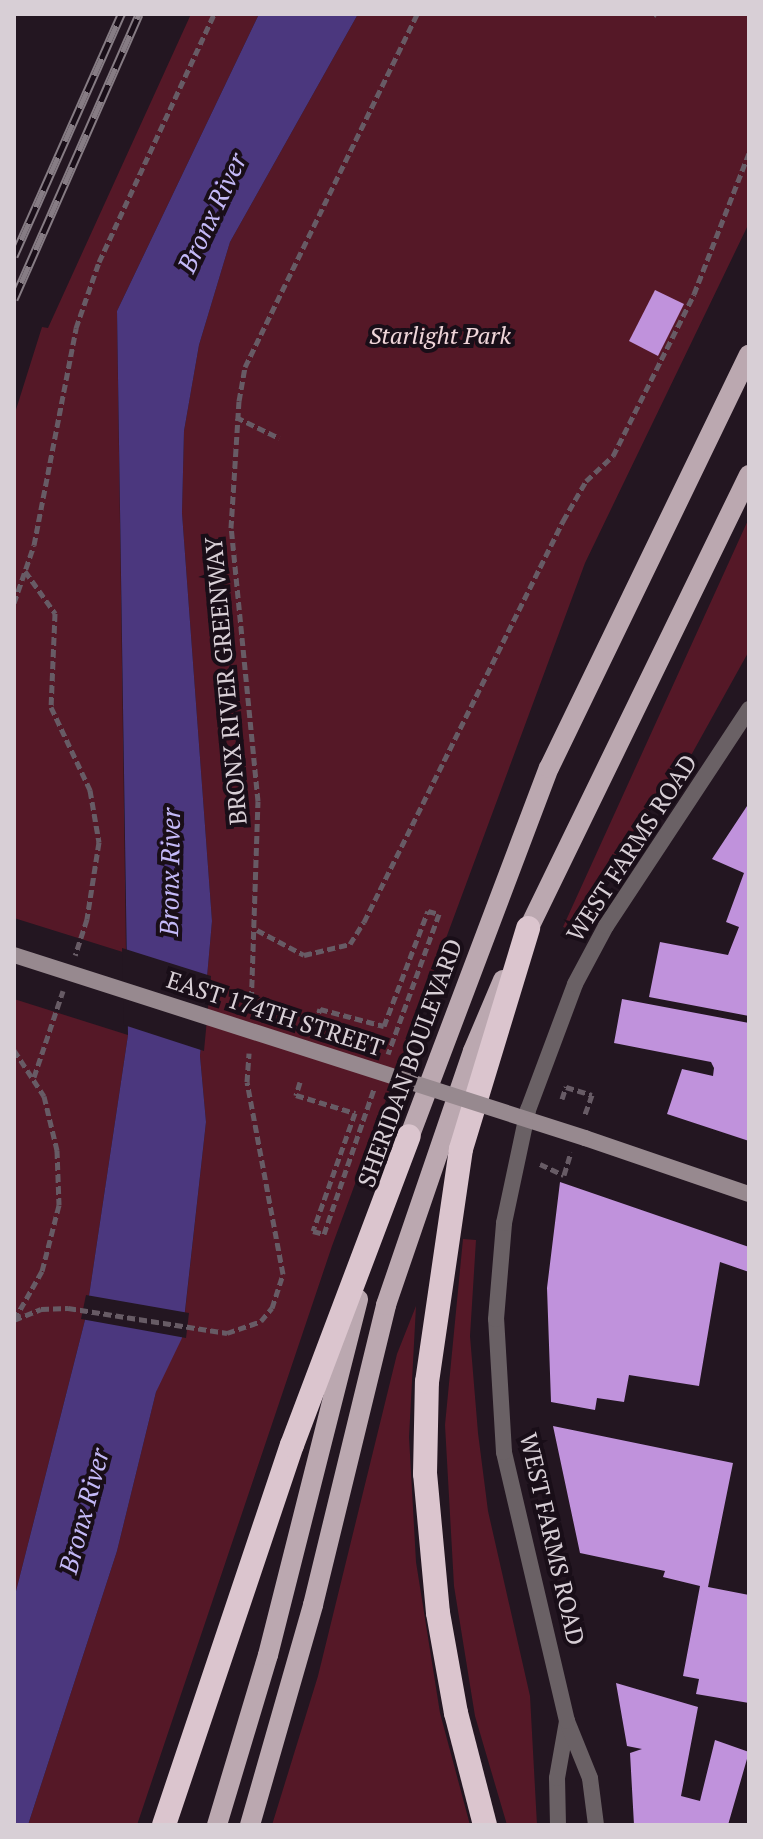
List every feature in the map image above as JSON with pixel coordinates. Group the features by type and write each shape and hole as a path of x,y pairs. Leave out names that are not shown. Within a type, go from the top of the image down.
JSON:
{"highway":[{"path":"485,1825 456,1713 438,1613 426,1498 426,1397 437,1285 461,1149 528,928"},
{"path":"164,1825 292,1445 409,1136"}],"main road":[{"name":"SHERIDAN BOULEVARD","path":"217,1825 268,1655 350,1328 409,1136 549,768 749,355"},
{"path":"250,1825 313,1605 366,1376 399,1260 473,1051 528,928 749,475"},
{"name":"EAST 174TH STREET","path":"14,955 749,1194"}],"street":[{"name":"WEST FARMS ROAD","path":"596,1825 590,1778 567,1721 513,1499 500,1410 496,1319 512,1176 539,1074 589,957 749,709"},
{"name":"WEST FARMS ROAD","path":"558,1825 557,1778 567,1721"}],"path":[{"path":"14,603 25,571 76,328 99,262 214,14"},
{"name":"BRONX RIVER GREENWAY","path":"250,1016 257,930 258,801 231,528 236,417 245,367 417,14"},
{"path":"257,930 304,955 350,944 364,922 563,521 586,481 613,456 694,294 749,153"},
{"path":"236,417 279,438"},
{"path":"25,571 55,613 51,707 90,790 99,842 87,919 73,962"},
{"path":"315,1024 320,1009 384,1026 428,911 439,914 386,1059"},
{"path":"34,1077 68,976"},
{"path":"14,1320 41,1309 68,1308 227,1333 261,1321 281,1291 283,1274 247,1082 249,1047"},
{"path":"14,1050 44,1096 57,1150 59,1205 42,1271 14,1320"},
{"path":"300,1082 296,1095 355,1113 313,1231 324,1234 381,1073"},
{"path":"539,1167 564,1175 580,1137 592,1095 566,1087 562,1099"}],"green space":[{"path":"191,14 259,14 117,311 126,953 14,918 14,416 42,327 48,328"},
{"name":"Starlight Park","path":"358,14 749,14 749,223 585,563 332,1246 137,1825 28,1825 117,1551 156,1392 185,1312 206,1122 200,1056 212,921 182,513 184,431 199,345 230,242"},
{"path":"749,518 749,651 689,759 622,846 569,929 563,927"},
{"path":"14,999 128,1035 86,1316 14,1599"},
{"path":"463,1239 476,1240 470,1336 478,1433 488,1511 530,1696 537,1825 507,1825 475,1716 454,1586 445,1425"},
{"path":"416,1306 409,1437 416,1562 440,1713 470,1825 272,1825 318,1676 397,1354"}],"water":[{"name":"Bronx River","path":"259,14 358,14 230,242 199,345 184,431 182,513 212,921 200,1056 206,1122 182,1338 156,1392 117,1551 28,1825 14,1825 14,1599 86,1316 128,1035 117,311"}],"pier":[{"path":"122,948 211,976 204,1051 124,1025"},
{"path":"86,1295 189,1313 186,1338 81,1319"}],"building":[{"path":"655,290 684,304 658,356 629,341"},
{"path":"749,803 749,1016 649,997 660,942 728,955 739,927 726,922 744,873 712,859"},
{"path":"622,999 749,1023 749,1141 667,1114 682,1069 713,1076 714,1068 711,1062 614,1043"},
{"path":"560,1182 749,1247 749,1272 720,1262 699,1386 629,1375 624,1402 597,1398 595,1410 551,1402 547,1288"},
{"path":"553,1426 733,1463 708,1587 749,1595 749,1703 696,1694 699,1679 683,1676 700,1586 663,1577 665,1571 580,1553"},
{"path":"616,1683 698,1707 681,1796 700,1801 715,1740 749,1752 728,1825 634,1825 630,1753 642,1749 627,1746"}],"railway":[{"path":"14,256 121,14"},
{"path":"14,299 139,14"}]}
